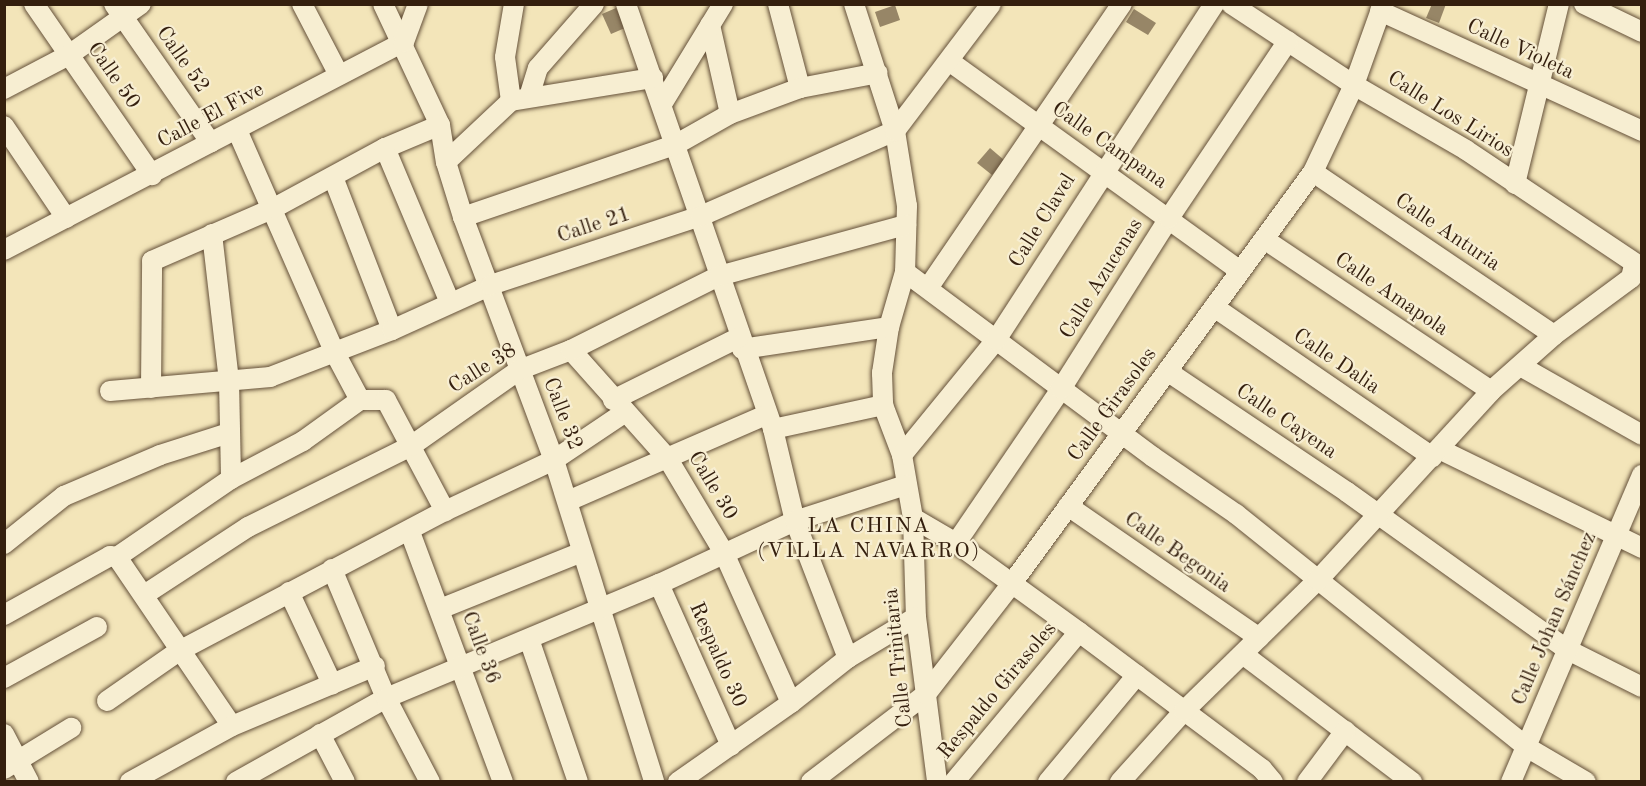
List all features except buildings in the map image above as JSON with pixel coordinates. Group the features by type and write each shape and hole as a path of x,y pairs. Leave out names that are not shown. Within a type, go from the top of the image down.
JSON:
{"street":[{"name":"Calle 50","path":"34,4 152,175"},
{"path":"4,89 69,55 119,11 141,4"},
{"path":"302,4 339,75"},
{"name":"Calle 32","path":"383,4 404,42 440,124 446,162 463,217 491,285 519,370 568,501 599,609 654,782"},
{"path":"404,42 418,4"},
{"path":"514,4 505,57 520,99"},
{"path":"446,162 520,99 538,68 594,4"},
{"path":"626,4 701,216 740,344 769,422 795,520 848,658"},
{"path":"662,104 723,4"},
{"path":"778,4 800,88"},
{"name":"Calle Trinitaria","path":"854,4 895,131 906,225 905,272 889,327 882,373 883,405 902,455 913,518 916,617 937,782"},
{"name":"Calle 21","path":"110,391 270,377 392,330 491,285 701,216 895,131 991,4"},
{"path":"928,288 1122,4"},
{"name":"Calle Clavel","path":"902,455 996,340 1102,171 1214,4"},
{"path":"1515,184 1559,4"},
{"path":"1584,4 1641,32"},
{"name":"Calle Los Lirios","path":"1243,8 1354,85 1466,150 1638,267"},
{"name":"Calle Violeta","path":"1381,8 1539,86 1641,131"},
{"name":"Calle Girasoles","path":"812,782 926,694 1010,586 1313,172 1354,85 1381,8"},
{"name":"Calle 52","path":"119,11 211,143"},
{"path":"710,25 730,114"},
{"name":"Calle Azucenas","path":"956,543 1061,389 1169,218 1288,41"},
{"name":"Calle El Five","path":"4,250 404,42"},
{"name":"Calle Campana","path":"949,60 1240,271"},
{"path":"463,217 675,145 730,114 800,88 878,73"},
{"path":"520,99 653,78"},
{"path":"152,388 150,266 157,258 274,208 385,148 440,124"},
{"path":"4,126 66,218"},
{"path":"237,130 274,208 335,353 360,400"},
{"path":"385,148 450,303"},
{"name":"Calle Anturia","path":"1313,172 1554,335"},
{"path":"333,177 392,330"},
{"name":"Calle 38","path":"144,595 248,527 411,446 519,370 571,350 719,276 906,225"},
{"path":"212,234 229,381 231,479"},
{"name":"Calle Amapola","path":"1264,239 1491,391"},
{"path":"1128,779 1184,711 1244,655 1318,580 1491,391 1522,367 1554,335 1622,286 1638,267"},
{"path":"905,272 1121,434 1236,514 1528,748 1586,782"},
{"name":"Calle Dalia","path":"1214,308 1435,453 1641,548"},
{"path":"106,701 179,651 289,592 410,532 445,511 554,460 618,407 740,344 889,327"},
{"name":"Calle 30","path":"571,350 618,407 668,459 724,554 791,703"},
{"path":"1522,367 1641,435"},
{"name":"Calle Cayena","path":"1167,371 1376,514 1566,649 1641,687"},
{"path":"4,615 110,556 117,557 231,479 303,441 360,400 386,400 445,511"},
{"path":"568,501 668,459 769,422 883,405"},
{"path":"4,544 64,496 160,455 230,433"},
{"name":"Calle Johan Sánchez","path":"1511,782 1528,748 1566,649 1641,475"},
{"path":"236,782 386,698 659,584 795,520 906,485"},
{"name":"Calle Begonia","path":"1068,506 1259,638"},
{"path":"913,518 956,543 1010,586 1079,632 1262,769 1273,782"},
{"name":"Calle 36","path":"410,532 503,782"},
{"path":"440,609 582,552"},
{"path":"117,557 232,726"},
{"path":"332,570 375,666 386,698 430,782"},
{"name":"Respaldo 30","path":"659,584 731,746"},
{"path":"289,592 332,684"},
{"path":"678,782 791,703 848,658 916,617"},
{"path":"4,678 97,627"},
{"name":"Respaldo Girasoles","path":"954,782 1079,632"},
{"path":"528,639 578,782"},
{"path":"1244,655 1412,782"},
{"path":"130,782 232,726 375,666"},
{"path":"1048,782 1137,675"},
{"path":"11,765 71,728"},
{"path":"1307,782 1345,731"},
{"path":"4,734 11,765 29,782"},
{"path":"320,734 345,782"}],"district":[{"name":"LA CHINA (VILLA NAVARRO)","path":"869,538"}]}
